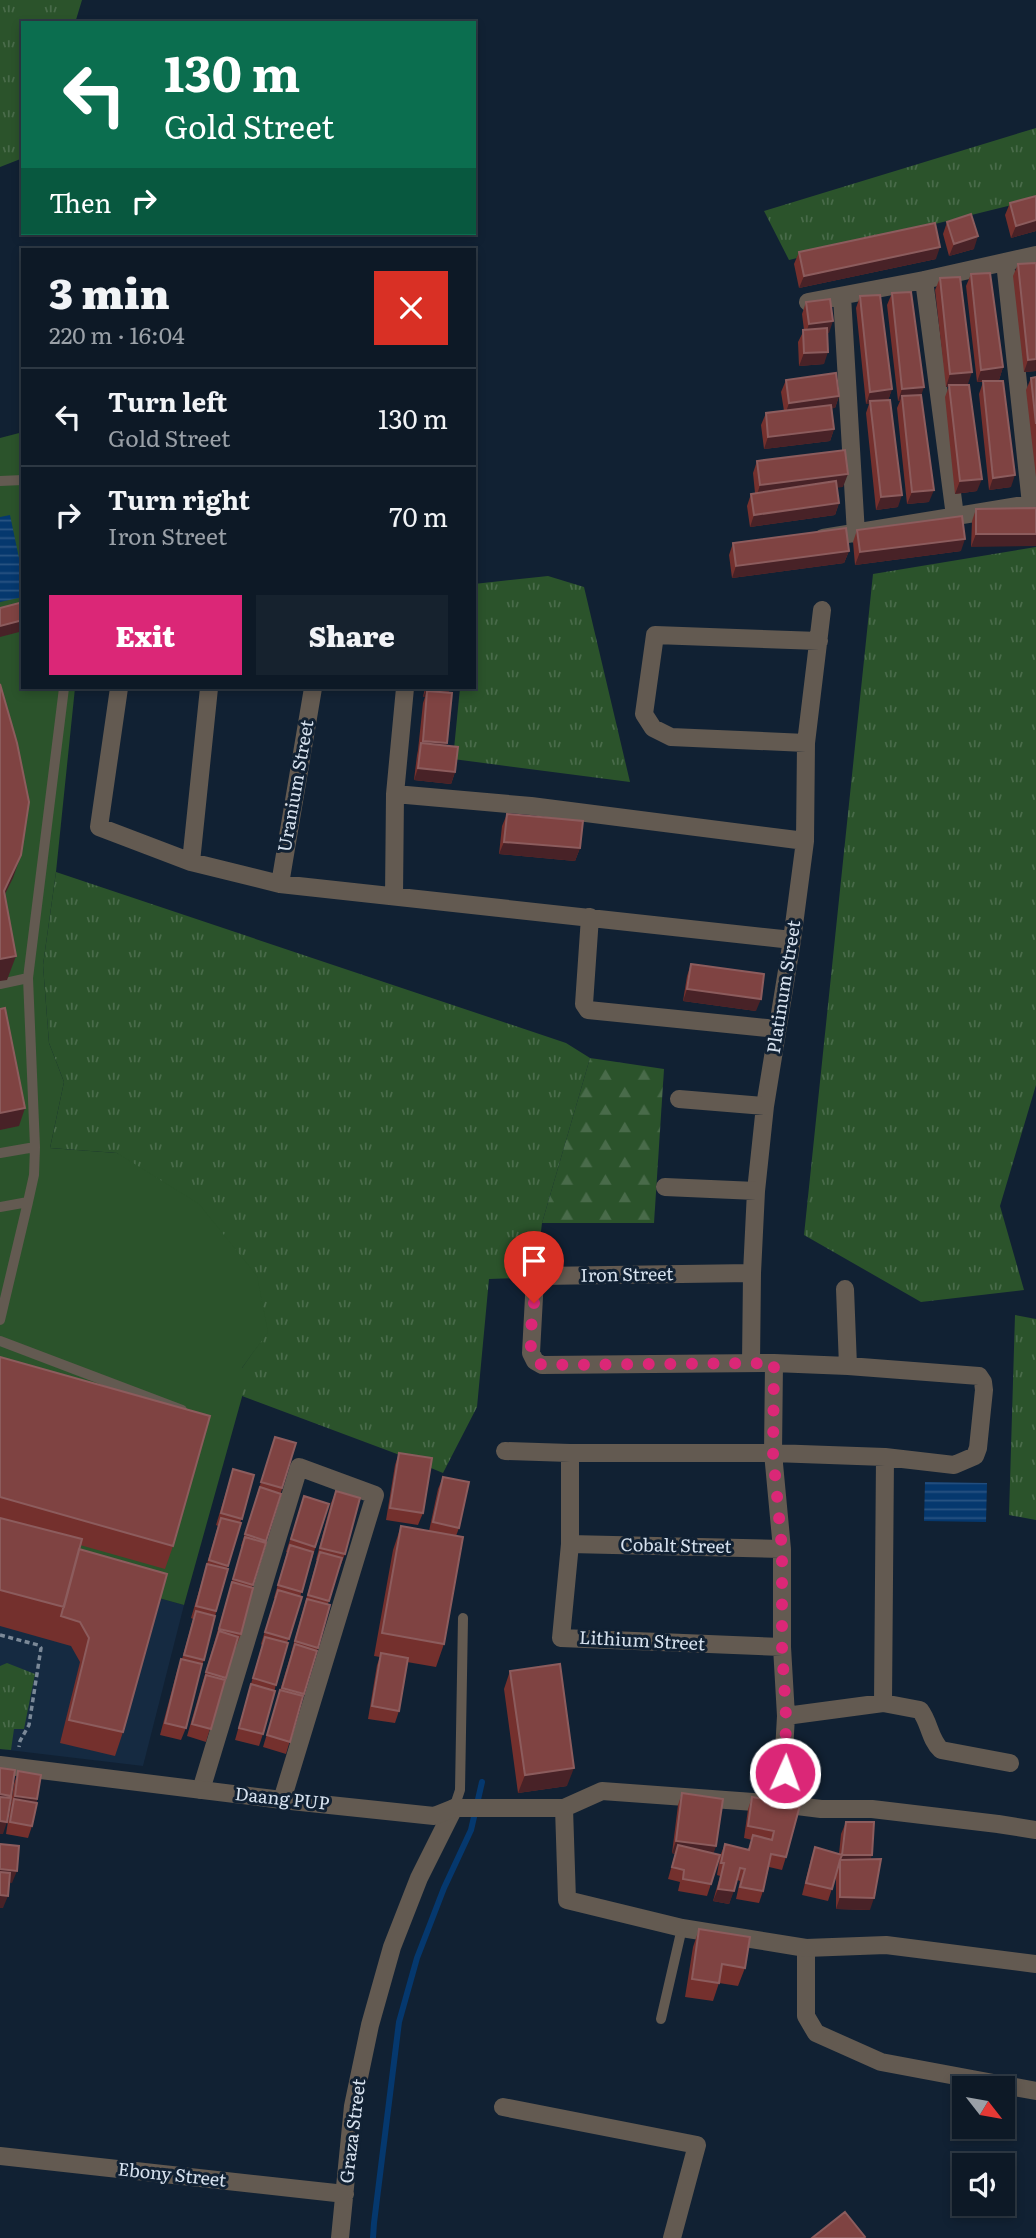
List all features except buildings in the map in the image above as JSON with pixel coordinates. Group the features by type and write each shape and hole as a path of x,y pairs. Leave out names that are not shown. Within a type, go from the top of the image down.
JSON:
{"street":[{"path":"808,302 1036,255"},
{"path":"805,541 1033,503 1005,262"},
{"path":"925,280 955,516"},
{"path":"842,296 856,534"},
{"name":"Platinum Street","path":"751,1363 756,1191 765,1105 805,841 806,743 822,610"},
{"path":"806,743 671,737 653,728 644,714 655,635 819,640"},
{"path":"119,689 99,827 191,862 279,884 792,940"},
{"path":"191,862 209,689"},
{"name":"Uranium Street","path":"279,884 313,689"},
{"path":"394,896 395,794 405,689"},
{"path":"395,794 531,806 805,841"},
{"path":"590,917 584,1004 587,1010 777,1029"},
{"path":"679,1099 765,1105"},
{"path":"665,1186 756,1191"},
{"name":"Iron Street","path":"751,1363 542,1365 535,1361 531,1353 536,1278 539,1276 752,1273"},
{"path":"845,1289 848,1366"},
{"path":"505,1451 773,1453 885,1457 954,1465 975,1457 983,1382 979,1376 848,1366 751,1363"},
{"path":"774,1363 773,1453 782,1549 782,1647 786,1716 782,1804"},
{"name":"Lithium Street","path":"569,1453 570,1544 561,1638 782,1647"},
{"path":"883,1703 885,1457"},
{"path":"201,1790 299,1467 375,1495 282,1800"},
{"name":"Cobalt Street","path":"570,1544 782,1549"},
{"path":"786,1716 883,1703 920,1710 926,1718 933,1742 941,1750 1010,1763"},
{"name":"Daang PUP","path":"8,1766 434,1816 459,1808 564,1808"},
{"path":"1036,1830 872,1809 821,1809 602,1791 564,1808 567,1900 682,1928 806,1948 886,1945 1036,1964"},
{"name":"Graza Street","path":"340,2238 353,2106 370,2025 392,1947 419,1878 459,1808"},
{"path":"806,1948 806,2016 816,2033 881,2063 1036,2091"},
{"path":"503,2107 697,2145 672,2238"},
{"name":"Ebony Street","path":"0,2156 345,2194"}],"lane":[{"path":"0,481 21,480"},
{"path":"0,1320 34,1175 36,1147 29,978 64,689"},
{"path":"0,984 29,978"},
{"path":"0,1153 36,1147"},
{"path":"0,1207 28,1202"},
{"path":"0,1340 192,1413"},
{"path":"459,1808 463,1618"},
{"path":"661,2019 682,1928"}],"path":[{"path":"0,1635 38,1646 42,1653 29,1725 8,1766"}],"shaded area":[{"path":"0,1554 184,1605 143,1766 0,1749"}],"green space":[{"path":"0,0 82,0 76,21 21,21 21,159 0,167"},
{"path":"1036,128 1036,199 789,260 764,211"},
{"path":"21,433 21,689 75,689 56,872 43,965 49,1043 64,1082 50,1148 117,1153 199,1204 257,1276 268,1332 242,1368 242,1397 184,1605 0,1554 0,438"},
{"path":"1036,547 1036,1085 1000,1206 1024,1290 921,1302 804,1235 873,574"},
{"path":"548,576 584,587 630,782 453,759 460,689 476,689 476,584"},
{"path":"56,872 566,1043 590,1058 542,1223 537,1265 521,1278 489,1279 477,1407 443,1473 242,1396 242,1368 267,1332 117,1153 50,1148 64,1082 49,1043 43,965"},
{"path":"590,1058 664,1069 654,1223 542,1223"},
{"path":"1015,1315 1036,1319 1036,1520 1009,1515"},
{"path":"7,1663 35,1674 24,1729 14,1729 11,1750 0,1749 0,1666"}],"water":[{"path":"10,515 21,567 21,597 0,602 0,517"},
{"path":"925,1482 987,1483 986,1522 924,1521"}],"waterway":[{"path":"373,2238 399,2022 417,1958 444,1888 471,1830 482,1782"}],"route":[{"path":"534,1303 531,1353 535,1361 542,1365 774,1363 773,1453 782,1549 785,1773"}]}
